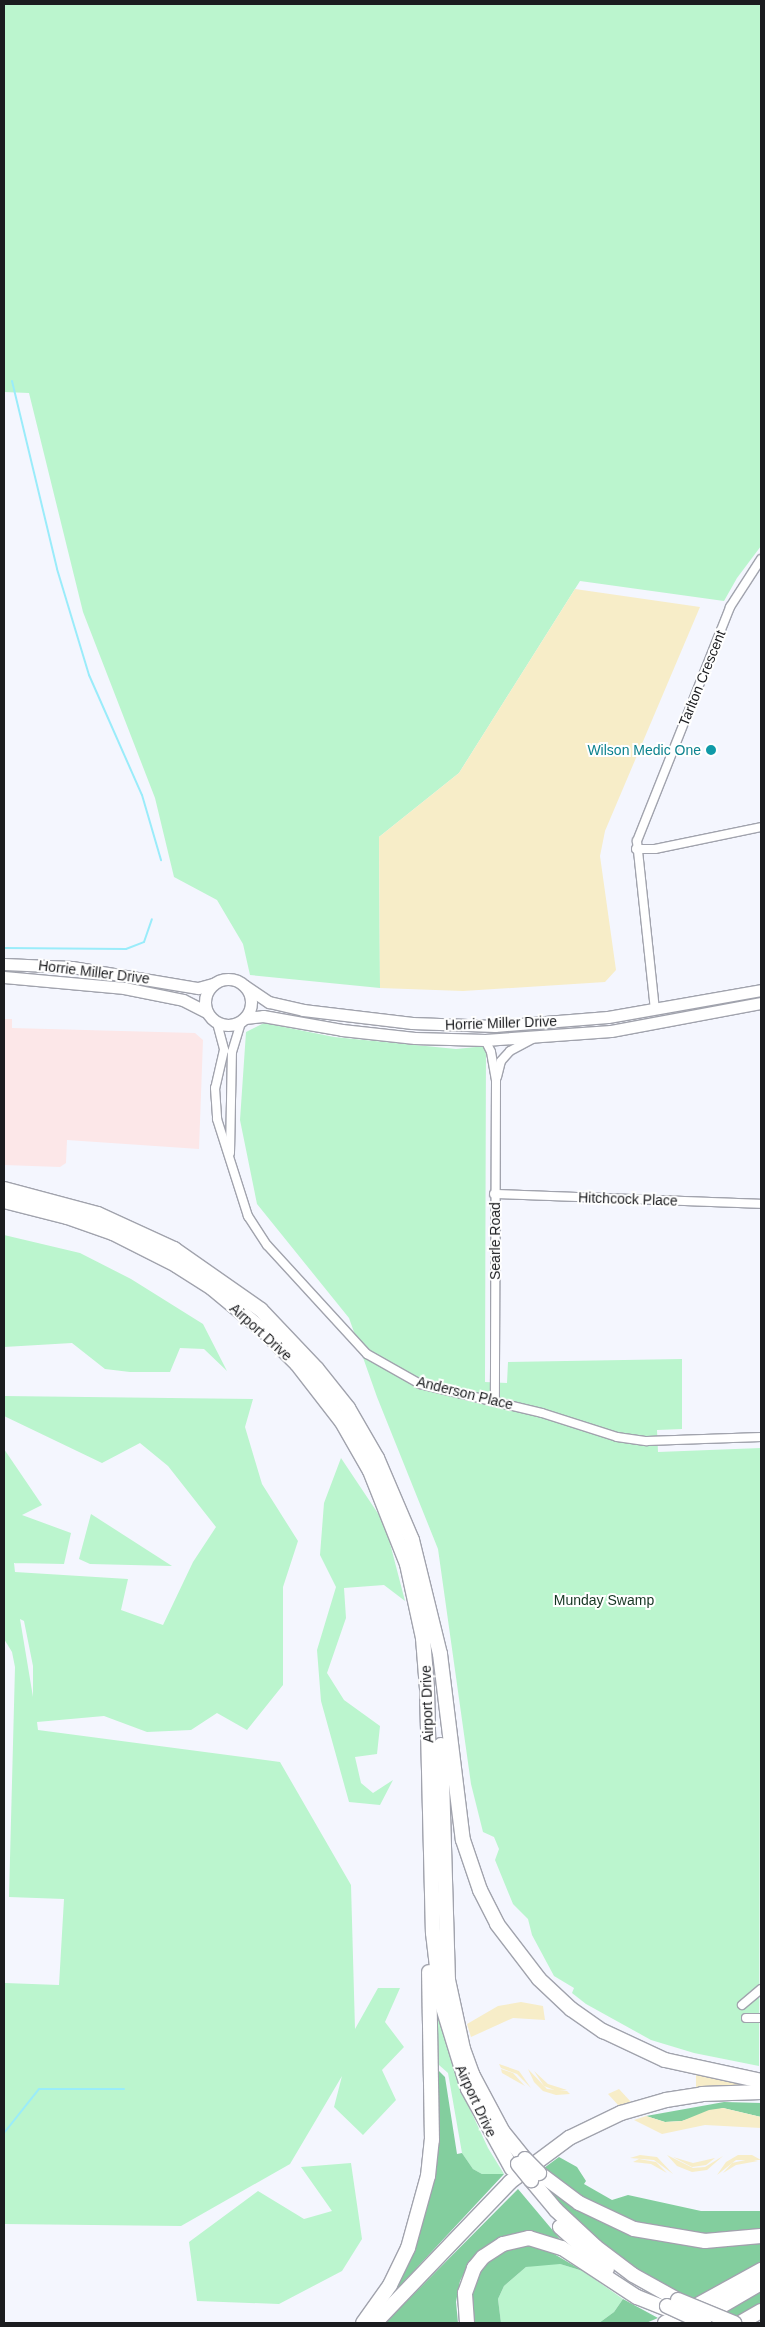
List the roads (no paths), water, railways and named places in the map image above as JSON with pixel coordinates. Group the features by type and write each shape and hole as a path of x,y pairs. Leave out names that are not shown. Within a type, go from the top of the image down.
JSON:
{"highway":[{"name":"Airport Drive","path":"4,1188 77,1206 154,1238 222,1280 274,1322 327,1380 368,1441 402,1511 425,1588"},
{"name":"Airport Drive","path":"4,1201 67,1217 112,1233 193,1275 246,1316 282,1348 342,1422 370,1470 391,1516 407,1564 419,1615 427,1689 434,1954 446,2024 478,2111 585,2251 629,2284 670,2305 689,2319 704,2323"},
{"path":"425,1588 438,1675 448,1980 471,2071 484,2105 518,2164 531,2179 579,2203 634,2229 705,2241 761,2236"},
{"path":"425,1588 441,1661 463,1840 480,1890 511,1945 553,1994 586,2020 620,2041 689,2067 761,2081"},
{"path":"363,2323 390,2285 408,2248 428,2176 432,2121 428,1929 431,1874"},
{"path":"375,2323 521,2172 570,2138 621,2113 666,2100 702,2094 761,2092"},
{"path":"467,2323 465,2293 474,2268 498,2246 529,2238 562,2248 637,2297 734,2323"},
{"path":"665,2323 761,2270"},
{"path":"689,2319 761,2283"},
{"path":"740,2323 761,2311"}],"main road":[{"name":"Horrie Miller Drive","path":"4,964 72,967 198,988 213,984"},
{"name":"Horrie Miller Drive","path":"4,977 124,988 183,1000 207,1012"},
{"path":"226,979 246,986 252,1006 243,1020 229,1026 217,1023 207,1012 206,997 213,984 226,979"},
{"name":"Horrie Miller Drive","path":"246,986 261,999 278,1005 412,1023 533,1024 655,1010 761,990"},
{"name":"Horrie Miller Drive","path":"243,1020 263,1016 342,1030 415,1038 484,1040 534,1038 611,1031 761,1003"}],"street":[{"name":"Tarlton Crescent","path":"655,1010 636,849 641,828 730,607 761,559"},
{"path":"636,849 655,850 761,826"},
{"name":"Anderson Place","path":"233,1175 229,1109 234,1040 243,1020"},
{"name":"Anderson Place","path":"217,1023 224,1050 215,1088 216,1108 233,1175 248,1216 267,1245 366,1354 420,1384 631,1439 761,1437"},
{"name":"Searle Road","path":"496,1081 501,1061 510,1051 534,1038"},
{"name":"Searle Road","path":"484,1040 491,1052 496,1081 494,1194 495,1402"},
{"name":"Hitchcock Place","path":"494,1194 761,1204"},
{"path":"742,2005 761,1989"},
{"path":"746,2018 761,2018"}],"waterway":[{"path":"12,381 57,569 89,675 142,795 161,860"},
{"path":"4,948 126,949 144,942 152,919"},
{"path":"4,2133 39,2089 124,2089"}],"place":[{"name":"Wilson Medic One","path":"711,750"}],"park label":[{"name":"Munday Swamp","path":"604,1600"}]}
